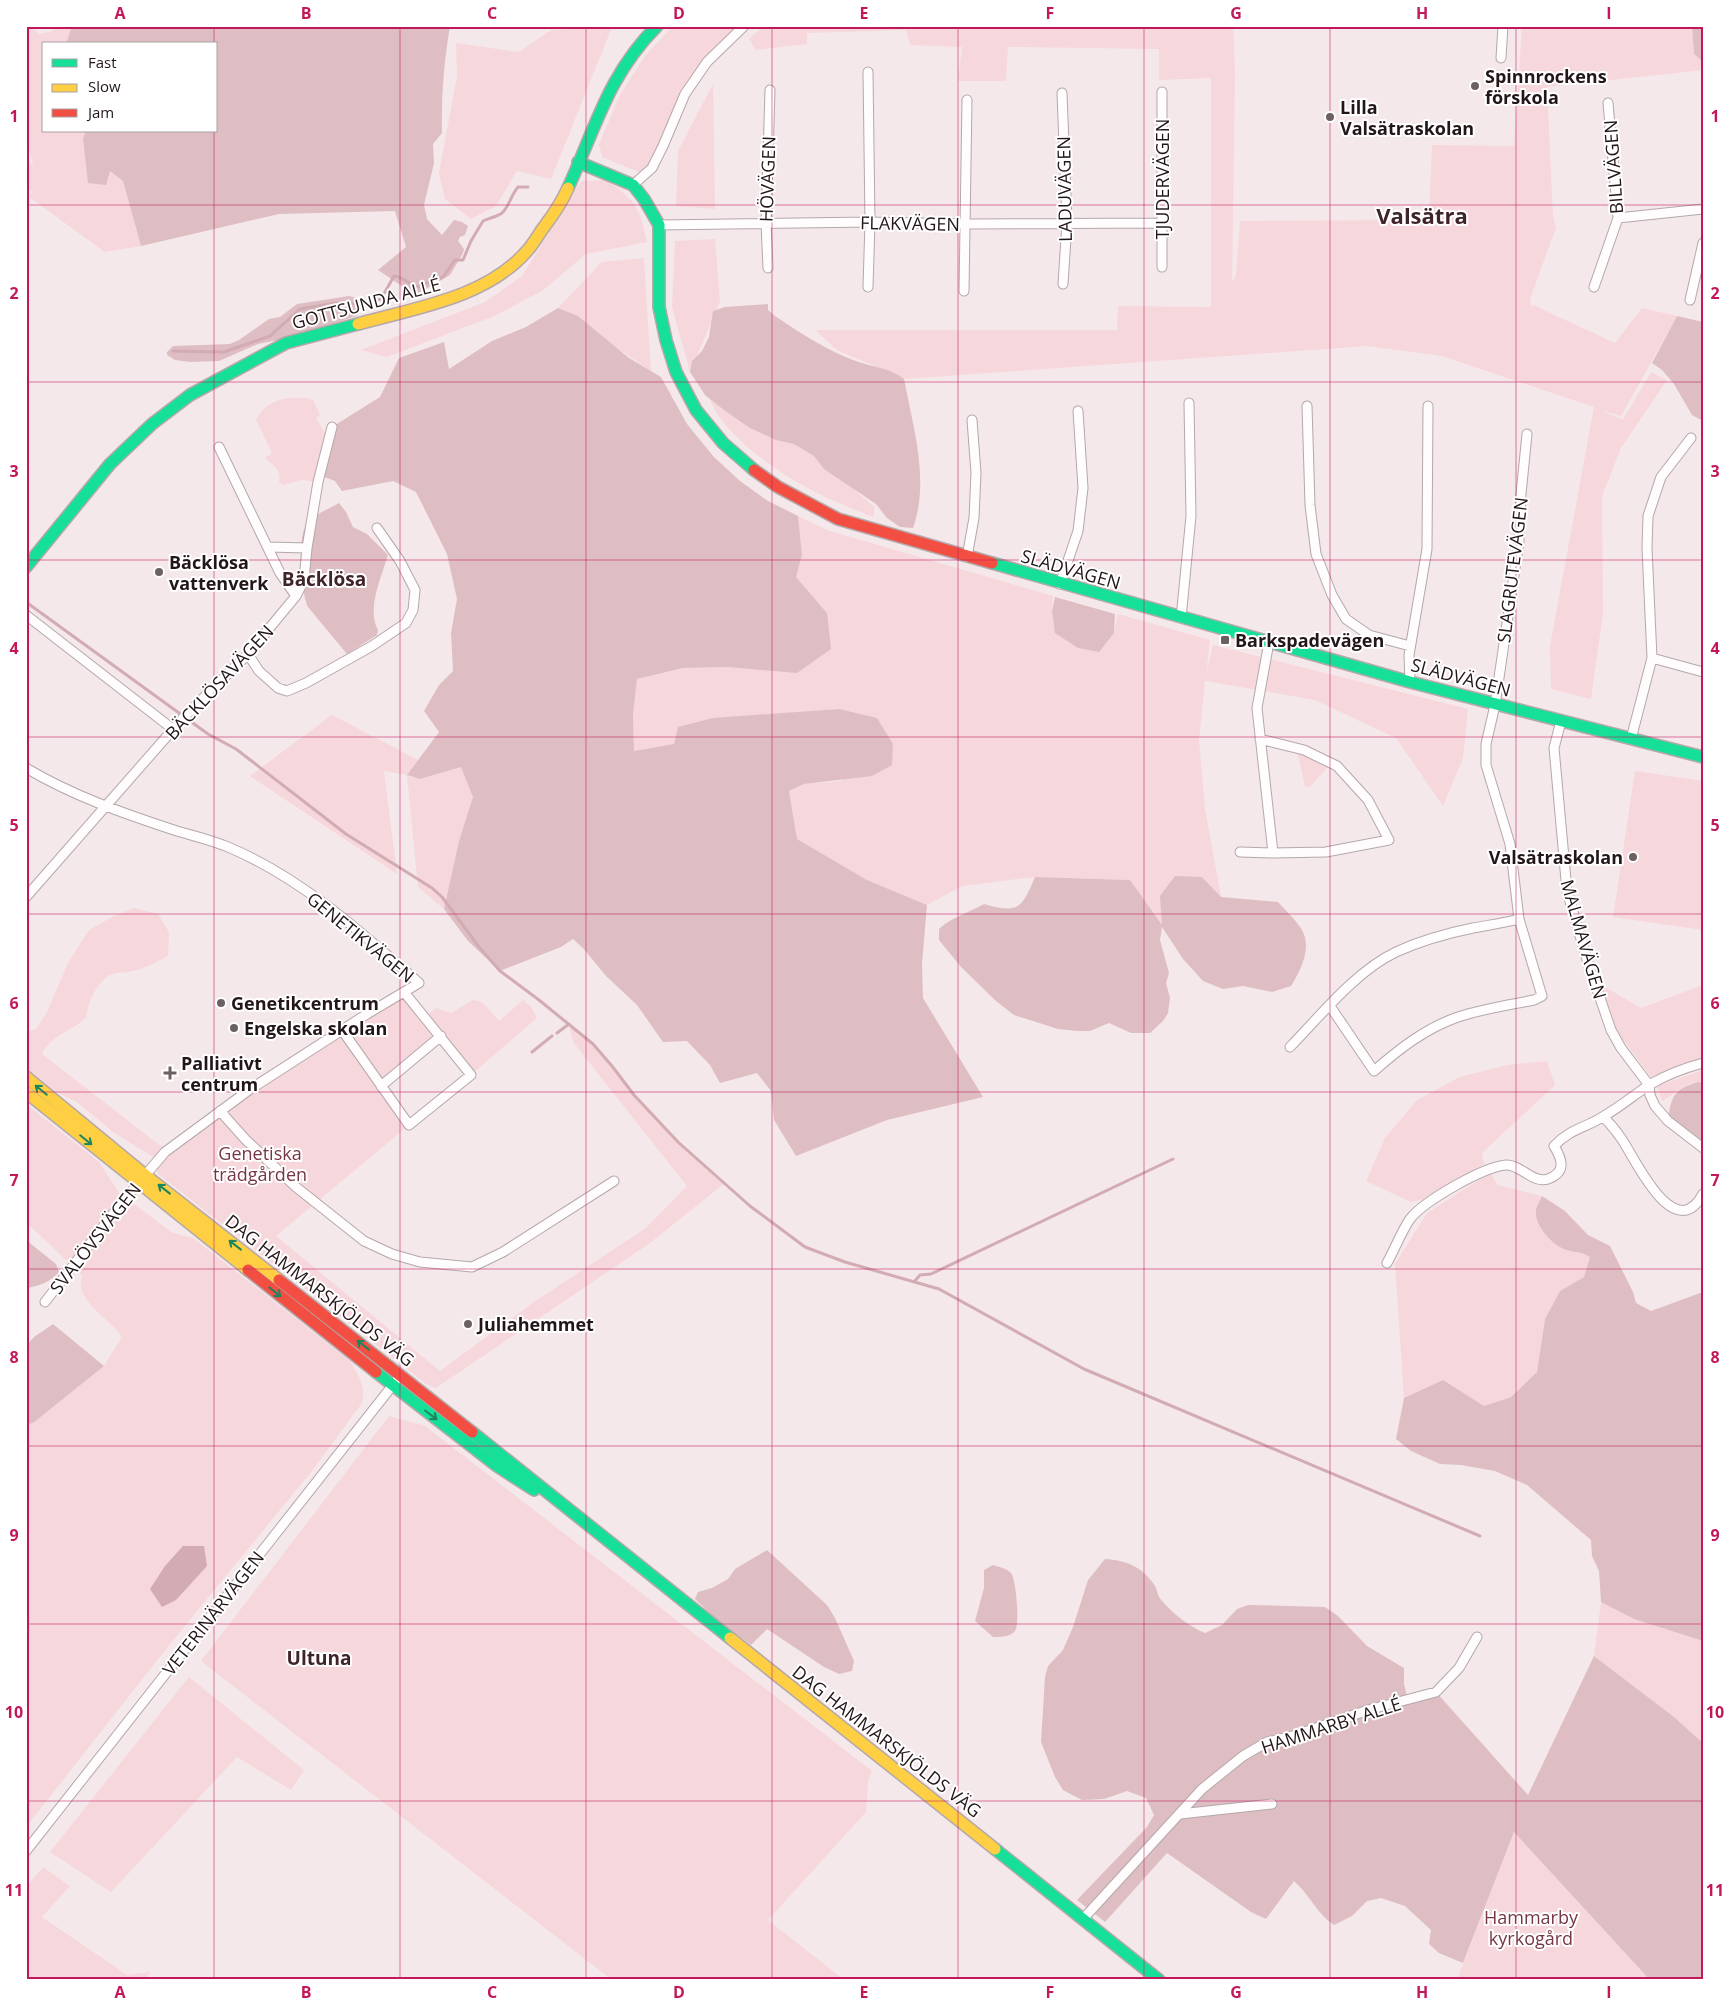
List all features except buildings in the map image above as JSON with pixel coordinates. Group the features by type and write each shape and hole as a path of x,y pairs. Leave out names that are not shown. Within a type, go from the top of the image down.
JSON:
{"street":[{"name":"GOTTSUNDA ALLÉ","path":"26,567 110,464 152,424 190,395 286,343 450,299 502,273 524,254 554,213 569,186 607,95 633,51 657,26"},
{"path":"578,162 633,185 652,168 685,94 707,62 744,26"},
{"path":"1501,58 1502,26"},
{"path":"868,72 870,222 868,287"},
{"name":"HÖVÄGEN","path":"768,268 766,223 770,90"},
{"name":"TJUDERVÄGEN","path":"1162,92 1162,267"},
{"name":"LADUVÄGEN","path":"1062,93 1067,224 1063,284"},
{"path":"964,291 967,100"},
{"name":"BILLVÄGEN","path":"1594,287 1618,218 1608,103"},
{"name":"SLÄDVÄGEN","path":"633,185 644,199 659,225 659,307 666,340 676,372 696,410 723,443 750,467 778,487 838,519 967,557 1410,682 1703,757"},
{"path":"1618,218 1703,209"},
{"name":"FLAKVÄGEN","path":"659,225 870,222 966,224 1161,223"},
{"path":"1690,300 1703,243"},
{"path":"1181,618 1191,516 1189,403"},
{"path":"1307,406 1310,505 1316,554 1332,596 1346,619 1369,635 1410,646"},
{"path":"1410,682 1410,646 1427,549 1428,406"},
{"path":"1060,584 1078,531 1084,488 1078,411"},
{"path":"967,557 974,518 976,473 972,420"},
{"name":"BÄCKLÖSAVÄGEN","path":"26,897 185,716 248,654 296,596 304,580 307,548 318,482 332,427"},
{"name":"SLAGRUTEVÄGEN","path":"1330,1006 1374,1071 1406,1045 1431,1029 1458,1017 1534,1000 1542,996 1519,919 1510,844 1486,765 1486,744 1495,705 1519,541 1521,494 1527,434"},
{"path":"1631,739 1652,658 1647,548 1648,516 1661,477 1691,438"},
{"path":"219,447 280,573 296,596"},
{"path":"248,654 259,671 278,688 287,691 306,683 380,641 406,623 412,610 415,590 400,561 377,528"},
{"path":"268,547 307,548"},
{"path":"26,615 174,730"},
{"path":"1269,642 1257,708 1273,853"},
{"path":"1652,658 1703,672"},
{"name":"MALMAVÄGEN","path":"1561,721 1554,748 1567,891 1588,963 1611,1030 1621,1048 1650,1085 1650,1095 1655,1106 1668,1121 1703,1148"},
{"path":"1240,852 1326,852 1389,840 1368,800 1337,766 1304,750 1260,739"},
{"name":"GENETIKVÄGEN","path":"26,768 67,790 106,807 226,846 260,862 303,890 365,936 419,983 249,1090 165,1152 142,1179"},
{"path":"1290,1046 1366,972 1395,953 1433,938 1519,919"},
{"path":"342,1030 409,1125 471,1075 404,992"},
{"path":"381,1086 441,1036"},
{"path":"1387,1263 1409,1220 1422,1207 1468,1179 1490,1169 1508,1165 1535,1178 1545,1180 1555,1176 1561,1168 1562,1160 1554,1146 1569,1133 1603,1118 1650,1085 1684,1068 1703,1063"},
{"name":"DAG HAMMARSKJÖLDS VÄG","path":"26,1077 142,1179 392,1385 497,1466 594,1529"},
{"name":"DAG HAMMARSKJÖLDS VÄG","path":"26,1092 401,1375 1160,1980"},
{"path":"220,1111 246,1140 296,1186 364,1241 392,1254 420,1262 472,1267 503,1252 614,1182"},
{"path":"1603,1118 1613,1126 1648,1183 1674,1210 1684,1212 1694,1207 1703,1194"},
{"name":"SVALÖVSVÄGEN","path":"45,1302 142,1179"},
{"name":"VETERINÄRVÄGEN","path":"26,1851 401,1375"},
{"name":"HAMMARBY ALLÉ","path":"1083,1919 1202,1789 1243,1756 1267,1742 1293,1736 1368,1710 1436,1692 1459,1668 1477,1637"},
{"path":"1180,1814 1272,1804"}],"green space":[{"path":"26,26 31,26 39,34 53,31 51,26 72,26 67,42 42,42 42,132 86,132 83,138 110,170 123,181 141,246 105,252 29,197 32,192 26,186 26,167 33,163 26,144"},
{"path":"673,26 744,26 707,62 685,94 652,168 641,173 602,157 599,144 620,95 645,56"},
{"path":"764,26 1233,26 1235,70 1232,282 1236,275 1240,221 1429,220 1432,145 1514,146 1522,26 1692,26 1694,53 1700,59 1703,70 1547,87 1553,217 1556,228 1530,299 1531,307 1533,305 1615,343 1642,308 1677,316 1621,416 1600,410 1623,420 1651,372 1667,380 1621,448 1602,496 1603,613 1591,699 1551,689 1550,646 1594,407 1442,356 1367,346 904,379 837,350 815,330 1117,330 1118,306 1211,307 1211,78 1159,80 1159,49 1008,47 1006,81 958,81 962,47 910,45 906,30 807,33 807,44 756,50 749,39"},
{"path":"612,27 551,179 517,171 496,206 471,219 445,199 439,173 457,76 456,43 519,52 551,30"},
{"path":"713,84 715,209 676,206 678,151"},
{"path":"606,180 624,193 635,205 647,242 586,254 542,291 492,317 387,357 361,350 485,302 522,276 581,181"},
{"path":"715,239 720,301 690,372 672,307 675,241"},
{"path":"644,258 651,371 558,308 602,262"},
{"path":"704,388 801,442 874,507 874,517 832,500 773,467 738,438 723,422"},
{"path":"289,398 313,400 320,415 316,418 329,440 318,482 302,480 283,485 279,482 278,471 265,458 272,453 256,420 270,404"},
{"path":"798,516 830,531 1053,596 1052,611 1114,633 1118,614 1210,640 1206,675 1213,645 1468,709 1463,758 1443,806 1396,738 1315,700 1205,681 1199,740 1205,809 1221,897 1202,877 1162,926 1130,880 1035,877 962,886 927,905 867,880 797,839 789,791 804,784 842,781 839,709 764,715 674,744 634,751 633,714 637,679 683,668 728,667 827,613 796,577 802,555"},
{"path":"332,715 418,760 408,776 420,779 461,767 474,797 459,841 444,909 418,887 407,775 384,771 397,874 250,776"},
{"path":"1297,751 1328,767 1310,787 1305,786"},
{"path":"1635,771 1703,781 1703,930 1613,917"},
{"name":"Genetiska trädgården","path":"134,908 158,914 169,932 168,956 141,969 108,976 94,992 86,1018 51,1042 42,1054 162,1147 165,1152 404,992 425,1017 436,1008 451,1013 473,1000 482,1002 499,1021 523,1000 532,1008 537,1018 471,1075 440,1037 381,1086 409,1125 276,1236 440,1371 534,1302 646,1228 687,1186 573,1042 569,1024 593,1044 634,1095 678,1142 725,1183 650,1243 436,1388 426,1384 157,1173 158,1160 113,1132 77,1102 56,1092 26,1069 26,1032 36,1029 47,1012 69,961 89,930 114,916"},
{"path":"1600,984 1641,1008 1703,985 1703,1057 1651,1077 1618,1033"},
{"path":"1547,1061 1555,1085 1482,1153 1484,1164 1424,1199 1411,1202 1366,1181 1385,1138 1417,1100 1460,1077 1507,1065"},
{"path":"1703,1070 1703,1083 1698,1082 1687,1085 1662,1101 1657,1086"},
{"path":"26,1104 99,1162 119,1193 173,1233 193,1238 350,1361 361,1381 363,1396 362,1403 311,1472 166,1649 26,1827 26,1425 33,1423 104,1366 122,1337 85,1297 81,1287 82,1275 26,1222"},
{"path":"1490,1173 1498,1185 1542,1196 1536,1212 1538,1224 1550,1239 1564,1249 1580,1251 1590,1257 1584,1277 1560,1291 1545,1319 1537,1372 1511,1397 1483,1407 1443,1380 1404,1398 1395,1264 1427,1213"},
{"path":"389,1416 425,1426 872,1771 868,1781 866,1812 768,1920 844,1980 612,1980 201,1661"},
{"path":"1601,1602 1634,1619 1703,1641 1703,1743 1674,1717 1594,1656"},
{"path":"189,1677 304,1770 291,1790 237,1757 111,1892 50,1852"},
{"name":"Hammarby kyrkogård","path":"1514,1832 1650,1980 1457,1980"},
{"path":"43,1867 70,1886 42,1917 127,1975 150,1972 144,1980 26,1980 26,1887"}],"shaded area":[{"path":"72,26 450,26 443,80 442,133 433,144 434,163 424,205 427,219 442,235 454,220 468,226 465,235 460,237 458,241 464,249 463,253 450,275 415,295 378,270 406,247 395,211 279,214 141,246 123,181 110,171 106,185 88,183 83,138 86,132 218,132 218,42 67,42"},
{"path":"1692,26 1703,26 1703,65 1694,54"},
{"path":"349,296 361,299 365,304 357,316 283,339 258,344 219,361 190,362 175,360 167,355 167,352 173,346 230,344 269,319 280,317 297,304"},
{"path":"768,304 768,310 775,316 823,346 853,360 892,372 904,379 920,472 918,510 913,528 900,527 887,518 876,504 824,469 814,456 794,444 776,440 750,428 724,410 705,395 690,372 692,361 702,351 709,337 713,311 725,307"},
{"path":"558,308 578,316 629,358 661,377 687,424 714,457 740,481 768,501 798,516 802,555 796,577 827,613 831,649 797,673 728,667 683,668 637,679 633,714 634,751 674,744 678,727 713,718 839,709 877,718 893,744 892,765 872,776 804,784 789,791 797,839 867,880 927,905 922,964 923,998 983,1097 887,1120 796,1156 774,1120 771,1091 757,1073 720,1083 710,1065 687,1041 663,1042 637,1005 606,976 573,939 561,947 500,971 468,941 444,909 459,841 473,797 461,767 420,779 407,775 439,732 424,711 439,685 453,671 451,633 457,599 447,554 416,492 393,481 342,491 335,481 322,476 332,427 380,397 399,358 444,342 449,369 492,341 526,327"},
{"path":"1677,316 1703,322 1703,421 1692,415 1674,384 1662,370 1652,363"},
{"path":"339,503 346,512 353,527 367,534 388,555 374,603 377,635 347,654 308,607 303,590 301,566 303,532 306,525 316,515"},
{"path":"1055,597 1115,614 1114,633 1099,652 1078,648 1055,633 1052,611"},
{"path":"1175,876 1202,877 1221,897 1278,902 1297,923 1305,937 1306,951 1304,959 1291,986 1272,992 1243,986 1223,989 1203,981 1183,959 1162,927 1160,940 1169,973 1166,983 1170,998 1168,1013 1163,1021 1150,1033 1131,1033 1109,1023 1090,1031 1058,1029 1014,1015 996,1001 961,967 939,940 939,929 944,925 984,904 1005,908 1018,906 1026,896 1035,877 1130,880 1162,925 1160,896"},
{"path":"1698,1082 1703,1083 1703,1148 1668,1121 1672,1100 1675,1095 1684,1088"},
{"path":"1542,1196 1565,1211 1588,1235 1610,1246 1633,1292 1636,1303 1651,1311 1703,1292 1703,1641 1634,1619 1601,1602 1599,1571 1592,1556 1591,1540 1527,1485 1495,1471 1461,1465 1440,1464 1411,1451 1396,1439 1404,1398 1443,1380 1484,1406 1511,1397 1537,1372 1545,1319 1560,1291 1584,1277 1590,1257 1559,1247 1541,1228 1536,1211"},
{"path":"26,1240 56,1264 59,1272 45,1283 28,1288 26,1287"},
{"path":"53,1324 104,1366 33,1423 26,1425 26,1346 34,1337"},
{"path":"183,1546 204,1546 207,1566 176,1600 162,1607 150,1589 165,1566"},
{"path":"767,1550 827,1605 835,1618 854,1661 852,1671 839,1674 824,1667 767,1629 751,1645 717,1620 695,1599 698,1592 712,1588 728,1579 735,1569"},
{"path":"1105,1559 1127,1563 1139,1569 1156,1587 1159,1597 1168,1608 1186,1623 1205,1633 1222,1625 1237,1609 1248,1605 1325,1607 1338,1616 1367,1646 1404,1668 1404,1684 1408,1700 1436,1692 1528,1795 1594,1656 1674,1717 1703,1743 1703,1980 1650,1980 1514,1832 1463,1963 1439,1953 1429,1944 1431,1930 1405,1906 1381,1898 1367,1901 1352,1916 1334,1925 1294,1881 1266,1919 1251,1912 1167,1853 1105,1922 1077,1900 1147,1827 1154,1815 1146,1798 1127,1791 1104,1799 1082,1800 1063,1790 1055,1777 1041,1742 1045,1677 1048,1666 1063,1650 1073,1627 1088,1580"},
{"path":"993,1565 1005,1569 1013,1577 1017,1602 1016,1627 1013,1633 1005,1636 993,1637 975,1621 984,1588 984,1570"}],"waterway":[{"path":"173,351 224,352 270,336 300,309 336,303 365,304 381,299 394,276 417,287 443,277 455,260 463,260 471,241 483,221 502,213 518,187 528,187"},
{"path":"26,602 208,734 236,749 346,834 432,888 442,897 479,947 500,971 593,1044 634,1095 678,1142 750,1206 805,1247 845,1262 939,1289 1084,1369 1480,1536"},
{"path":"557,1033 569,1024"},
{"path":"532,1052 552,1036"},
{"path":"914,1282 920,1275 931,1274 1173,1159"}],"traffic: fast":[{"path":"568,188 615,83 626,63 657,26"},
{"path":"578,162 633,185 644,199 659,225 659,307 666,340 676,372 696,410 723,443 754,470"},
{"path":"26,567 110,464 152,424 190,395 286,343 358,324"},
{"path":"992,563 1410,682 1703,757"},
{"path":"376,1372 497,1466 534,1490"},
{"path":"472,1432 730,1638"},
{"path":"995,1849 1159,1980"}],"traffic: slow":[{"path":"358,324 425,306 470,291 509,268 529,249 557,208 568,188"},
{"path":"26,1077 145,1175 279,1280"},
{"path":"26,1092 248,1270"},
{"path":"730,1638 995,1849"}],"traffic: jam":[{"path":"754,470 778,487 838,519 992,563"},
{"path":"248,1270 376,1372"},
{"path":"279,1280 472,1432"}],"place":[{"name":"Spinnrockens förskola","path":"1475,86"},
{"name":"Lilla Valsätraskolan","path":"1330,117"},
{"name":"Bäcklösa vattenverk","path":"159,572"},
{"name":"Barkspadevägen","path":"1225,640"},
{"name":"Valsätraskolan","path":"1633,857"},
{"name":"Genetikcentrum","path":"221,1003"},
{"name":"Engelska skolan","path":"234,1028"},
{"name":"Palliativt centrum","path":"170,1073"},
{"name":"Juliahemmet","path":"468,1324"}],"district":[{"name":"Valsätra","path":"1422,215"},
{"name":"Bäcklösa","path":"324,579"},
{"name":"Ultuna","path":"319,1658"}]}
